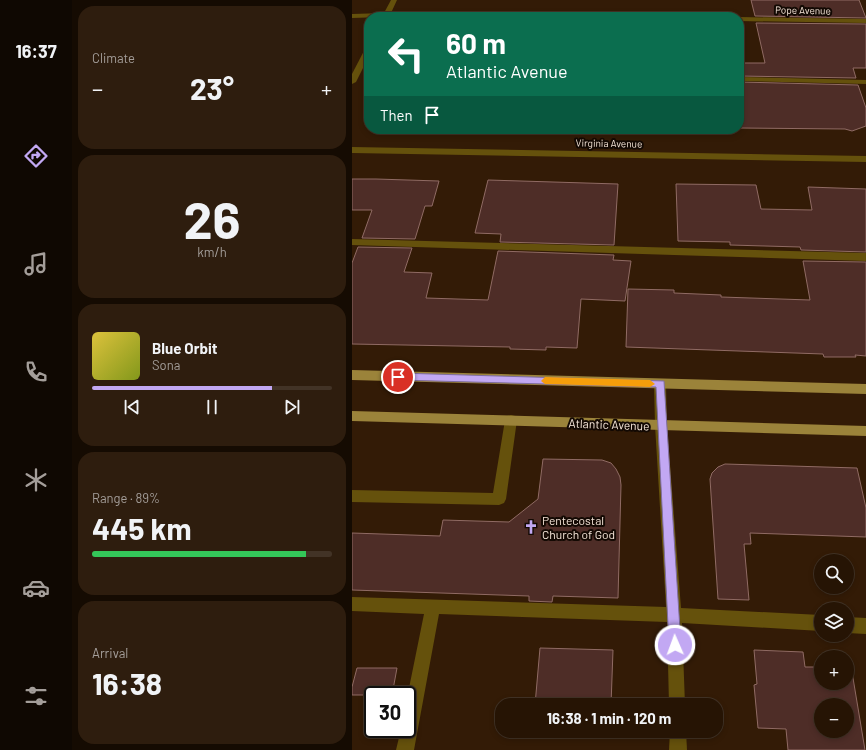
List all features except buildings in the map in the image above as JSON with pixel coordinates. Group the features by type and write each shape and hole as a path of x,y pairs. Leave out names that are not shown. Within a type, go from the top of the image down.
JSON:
{"main road":[{"path":"352,375 866,389"},
{"name":"Atlantic Avenue","path":"352,416 866,431"}],"street":[{"path":"388,12 394,0"},
{"path":"352,16 364,16"},
{"name":"Pope Avenue","path":"744,19 866,21"},
{"path":"352,82 364,58"},
{"path":"357,73 364,73"},
{"path":"744,79 866,82"},
{"name":"Virginia Avenue","path":"352,150 866,159"},
{"path":"352,242 866,257"},
{"path":"660,384 661,425 674,614 677,698"},
{"path":"352,496 499,500 511,420"},
{"path":"352,604 674,614 814,623"},
{"path":"405,750 433,606"},
{"path":"854,625 866,626"},
{"path":"678,738 678,750"}],"slow traffic":[{"path":"545,381 650,384"}],"place":[{"name":"Pentecostal Church of God","path":"531,527"}],"route":[{"path":"398,377 660,384 661,425 675,645"}]}
